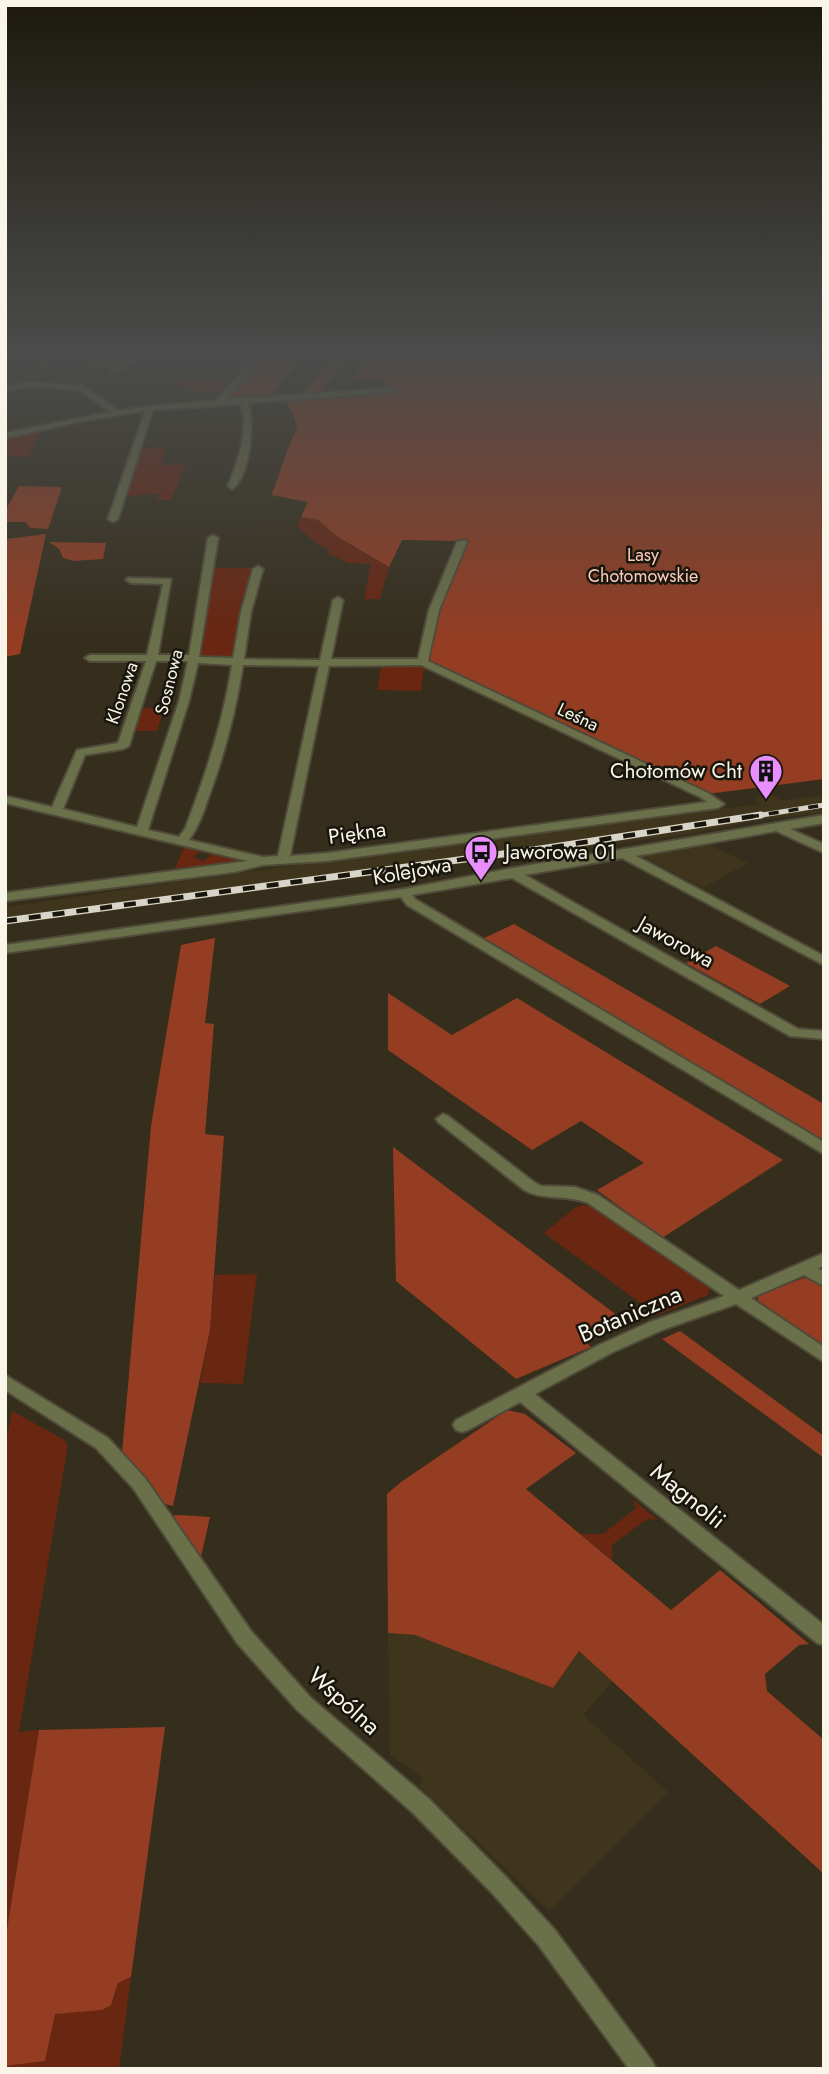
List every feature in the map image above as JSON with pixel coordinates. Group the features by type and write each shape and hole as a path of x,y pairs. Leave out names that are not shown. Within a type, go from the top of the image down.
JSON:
{"street":[{"path":"113,519 136,450"},
{"path":"233,486 245,450"},
{"name":"Sosnowa","path":"142,831 184,701 194,659 213,538"},
{"path":"423,662 434,610 463,542"},
{"path":"181,841 191,829 216,759 239,662 246,612 258,569"},
{"name":"Klonowa","path":"56,811 81,752 123,746 152,658 167,581 131,580"},
{"path":"283,861 338,600"},
{"name":"Leśna","path":"90,658 239,662 423,662 718,804"},
{"name":"Piękna","path":"5,799 263,861 283,861 686,811 718,804"},
{"name":"Kolejowa","path":"5,949 404,893 824,819"},
{"path":"776,826 824,849"},
{"path":"621,853 824,961"},
{"path":"5,897 246,866 263,861"},
{"name":"Jaworowa","path":"513,872 524,881 795,1033 824,1035"},
{"path":"404,893 411,902 824,1149"},
{"path":"443,1119 529,1186 538,1191 569,1191 593,1199 824,1356"},
{"name":"Botaniczna","path":"462,1426 521,1393 656,1326 738,1297 824,1259"},
{"path":"804,1267 824,1280"},
{"name":"Wspólna","path":"5,1381 102,1443 139,1483 244,1637 304,1704 421,1806 500,1886 560,1955 644,2069"},
{"name":"Magnolii","path":"521,1393 824,1637"}],"shaded area":[{"path":"5,450 32,450 28,457 5,456"},
{"path":"139,450 165,450 161,465 186,465 171,500 157,500 160,494 123,496"},
{"path":"301,517 318,520 338,537 389,567 380,599 364,599 371,564 349,563 328,554 329,549 319,545 297,527"},
{"path":"211,568 256,568 238,658 197,659"},
{"path":"382,662 416,663 424,667 421,691 377,690"},
{"path":"139,708 164,708 157,731 131,731"},
{"path":"773,795 782,801 824,795 824,812 757,820 694,833 5,925 5,907 401,850 759,804 754,798"},
{"path":"705,843 748,863 703,888 643,856 654,854 652,852"},
{"path":"185,845 202,849 193,858 204,861 214,852 242,861 238,865 174,871"},
{"path":"593,1206 710,1286 708,1295 657,1315 544,1233 576,1207"},
{"path":"257,1274 243,1384 200,1383 210,1330 215,1275"},
{"path":"12,1411 63,1439 68,1445 19,1732 39,1730 5,1942 5,1446"},
{"path":"632,1499 658,1520 647,1519 612,1545 612,1560 580,1534 603,1534 636,1508"},
{"path":"388,1633 579,1651 613,1681 583,1715 668,1792 549,1911 420,1787 422,1777 390,1755"},
{"path":"131,1977 119,2069 5,2069 5,2066 45,2061 55,2014 113,2001 118,1983"}],"green space":[{"name":"Lasy Chotomowskie","path":"287,450 824,450 824,779 707,794 429,662 440,605 465,541 402,540 389,567 338,537 318,520 301,517 308,502 271,495"},
{"path":"19,486 62,487 48,529 30,528 26,522 5,522 5,511"},
{"path":"46,534 20,654 5,657 5,539"},
{"path":"49,542 106,543 103,559 74,561 63,558 59,549"},
{"path":"514,924 824,1104 824,1138 819,1141 482,939"},
{"path":"215,938 205,1023 214,1024 205,1134 224,1136 210,1330 173,1506 165,1504 122,1453 151,1126 181,945"},
{"path":"716,946 790,986 760,1004 686,963"},
{"path":"388,993 452,1035 517,998 783,1160 662,1238 597,1190 644,1163 581,1121 532,1150 388,1050"},
{"path":"393,1147 626,1322 585,1341 591,1347 516,1379 396,1281"},
{"path":"809,1276 824,1286 824,1346 759,1302 757,1296"},
{"path":"680,1331 824,1436 824,1458 662,1339"},
{"path":"507,1410 525,1414 576,1453 526,1489 671,1610 720,1570 809,1644 799,1645 765,1674 767,1691 824,1740 824,1874 579,1651 553,1688 415,1635 388,1633 387,1494"},
{"path":"172,1516 210,1517 201,1557"},
{"path":"165,1727 131,1977 118,1983 111,2005 102,2010 55,2014 45,2061 5,2066 5,1942 39,1730"}],"railway":[{"path":"749,817 824,805"},
{"path":"5,921 547,848 761,815"}],"place":[{"name":"Chotomów Cht","path":"766,801"},
{"name":"Jaworowa 01","path":"481,882"}]}
